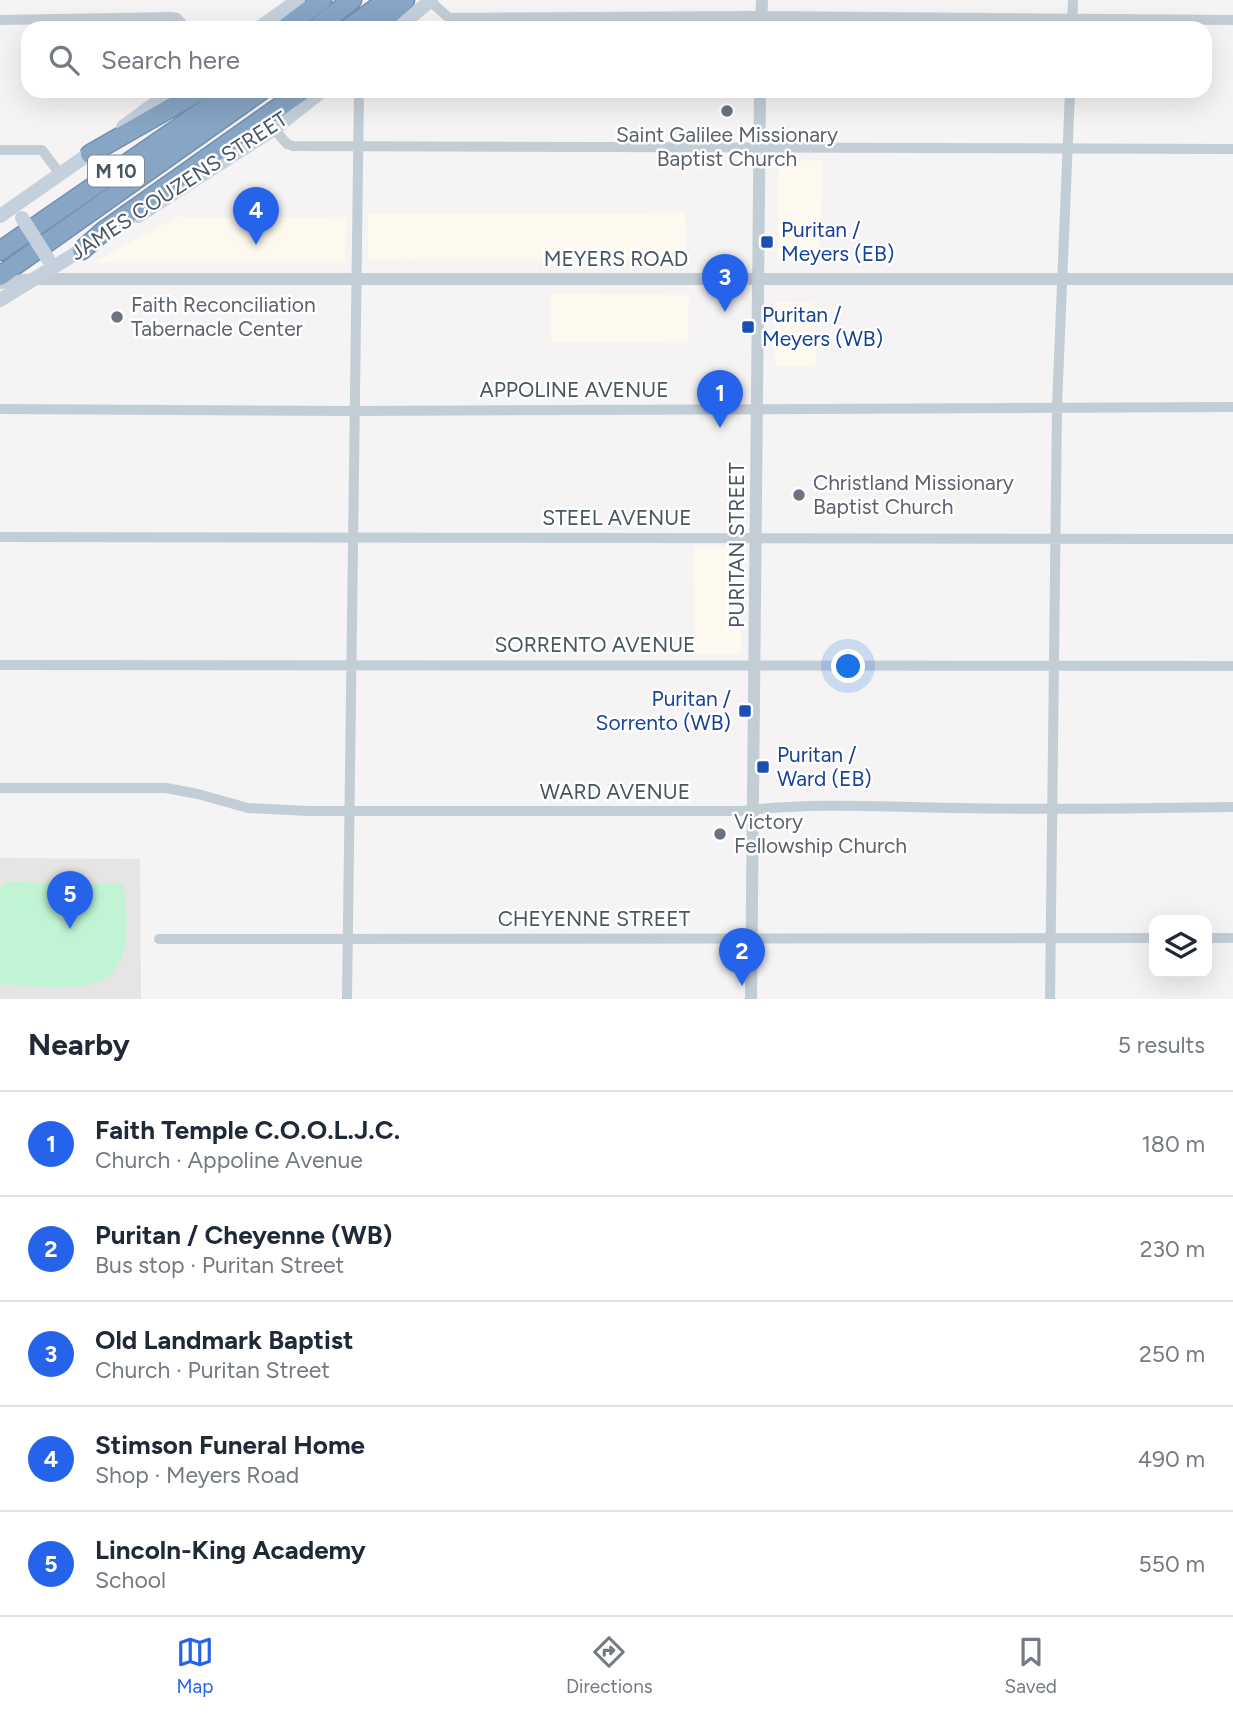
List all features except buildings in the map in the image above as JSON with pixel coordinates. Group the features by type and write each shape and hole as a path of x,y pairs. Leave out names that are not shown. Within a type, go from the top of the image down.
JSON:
{"highway":[{"path":"294,21 322,0"},
{"path":"325,21 352,0"},
{"path":"358,21 387,0"},
{"path":"383,21 405,0"},
{"path":"90,154 188,98"},
{"name":"M 10","path":"0,251 222,98"},
{"name":"M 10","path":"2,281 251,98"},
{"path":"82,250 105,230 292,98"}],"main road":[{"path":"269,21 298,0"},
{"path":"406,21 430,0"},
{"path":"0,216 18,212 60,174 163,98"},
{"name":"JAMES COUZENS STREET","path":"0,300 34,279 51,262 82,250 274,128 313,98"},
{"path":"18,212 51,262"}],"street":[{"path":"430,0 449,18 636,21"},
{"path":"761,21 762,0"},
{"path":"1073,0 1073,21"},
{"path":"0,20 171,17 180,21"},
{"path":"1180,21 1233,20"},
{"path":"347,999 359,98"},
{"name":"PURITAN STREET","path":"751,999 760,98"},
{"path":"1050,999 1057,406 1060,279 1070,98"},
{"path":"274,128 287,144 293,146 1067,146 1233,149"},
{"path":"0,150 42,150 60,174"},
{"name":"MEYERS ROAD","path":"2,281 1233,279"},
{"name":"APPOLINE AVENUE","path":"0,409 353,411 1233,407"},
{"name":"STEEL AVENUE","path":"0,537 1233,539"},
{"name":"SORRENTO AVENUE","path":"0,665 755,663 1233,666"},
{"name":"WARD AVENUE","path":"0,788 166,788 247,808 350,810 753,809 765,806 1052,810 1233,807"},
{"name":"CHEYENNE STREET","path":"159,939 1149,938"},
{"path":"1212,938 1233,938"}],"shaded area":[{"path":"779,160 822,161 820,259 778,259"},
{"path":"685,213 686,259 368,260 368,214"},
{"path":"180,215 187,218 346,217 345,263 93,263"},
{"path":"551,294 689,295 688,341 551,342"},
{"path":"776,302 817,303 816,367 775,366"},
{"path":"694,547 741,547 741,654 695,654"},
{"path":"0,858 140,859 141,999 0,999"}],"green space":[{"path":"5,882 123,884 127,921 125,948 117,967 104,979 85,985 33,987 0,984 0,890"}],"place":[{"name":"Saint Galilee Missionary Baptist Church","path":"727,111"},
{"name":"Puritan / Meyers (EB)","path":"767,242"},
{"name":"Stimson Funeral Home","path":"256,245"},
{"name":"Old Landmark Baptist","path":"725,312"},
{"name":"Faith Reconciliation Tabernacle Center","path":"117,317"},
{"name":"Puritan / Meyers (WB)","path":"748,327"},
{"name":"Faith Temple C.O.O.L.J.C.","path":"720,428"},
{"name":"Christland Missionary Baptist Church","path":"799,495"},
{"name":"Puritan / Sorrento (WB)","path":"745,711"},
{"name":"Puritan / Ward (EB)","path":"763,767"},
{"name":"Victory Fellowship Church","path":"720,834"},
{"name":"Lincoln-King Academy","path":"70,929"},
{"name":"Puritan / Cheyenne (WB)","path":"742,986"}]}
